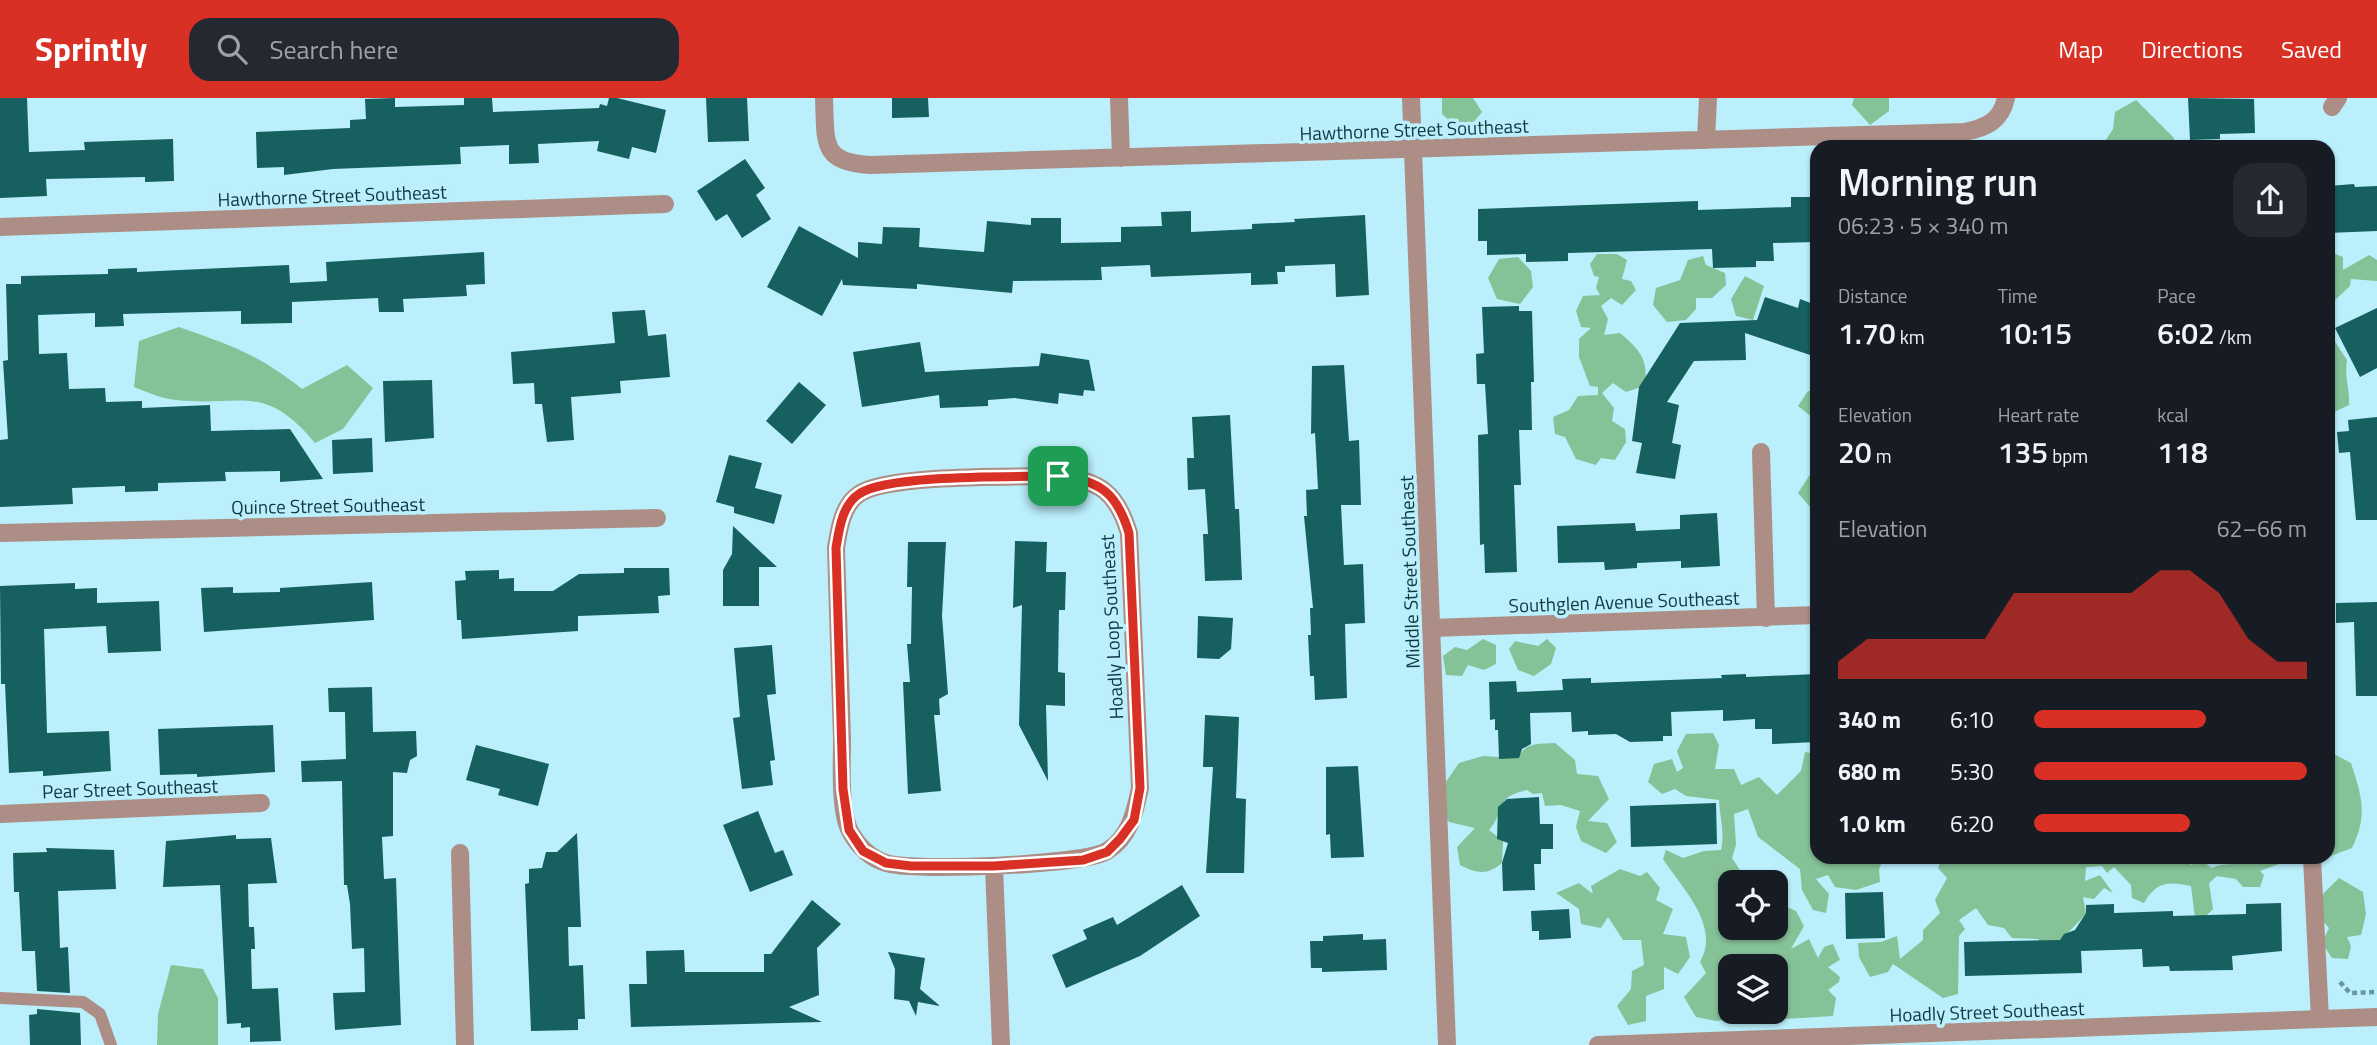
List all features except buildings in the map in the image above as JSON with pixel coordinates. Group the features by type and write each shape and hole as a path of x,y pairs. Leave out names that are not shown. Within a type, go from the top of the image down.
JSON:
{"street":[{"name":"Hawthorne Street Southeast","path":"824,98 827,134 835,158 841,162 870,165 1964,132 1993,122 2004,108 2006,98"},
{"path":"1119,98 1121,158"},
{"name":"Middle Street Southeast","path":"1411,98 1447,1045"},
{"path":"1706,140 1708,98"},
{"name":"Hawthorne Street Southeast","path":"0,227 665,204"},
{"path":"1761,452 1766,618"},
{"name":"Hoadly Loop Southeast","path":"1058,476 1083,478 1104,489 1122,508 1129,533 1140,788 1134,820 1107,852 1083,860 994,866 886,863 863,851 849,830 843,789 836,548 841,519 857,495 884,483 1058,476"},
{"name":"Quince Street Southeast","path":"0,533 657,518"},
{"name":"Southglen Avenue Southeast","path":"1432,628 1810,615"},
{"name":"Pear Street Southeast","path":"0,814 261,803"},
{"path":"460,853 465,1045"},
{"path":"2312,864 2320,1019"},
{"path":"994,866 1001,1045"},
{"name":"Hoadly Street Southeast","path":"1598,1045 2000,1039 2377,1017"}],"lane":[{"path":"0,998 83,1002 100,1014 111,1045"}],"path":[{"path":"2340,982 2350,993 2377,992"}],"green space":[{"path":"1442,98 1473,98 1482,112 1473,123 1454,125 1442,114"},
{"path":"1854,98 1889,98 1889,111 1870,125 1852,105"},
{"path":"2136,100 2174,140 2106,140 2113,129 2115,112"},
{"path":"1597,254 1617,254 1627,260 1622,279 1631,281 1636,290 1622,305 1611,298 1601,306 1608,319 1604,335 1620,333 1633,345 1644,362 1645,377 1644,386 1626,392 1613,383 1602,393 1614,408 1612,421 1625,429 1626,442 1615,460 1601,458 1596,465 1576,459 1565,437 1555,434 1553,417 1569,410 1578,396 1598,395 1598,387 1590,386 1579,357 1579,339 1591,328 1581,327 1576,311 1583,296 1600,295 1596,288 1599,277 1594,276 1590,264"},
{"path":"2335,254 2343,257 2343,270 2369,255 2377,260 2377,281 2351,279 2350,286 2335,300"},
{"path":"1703,256 1706,265 1725,273 1726,285 1712,298 1696,298 1696,309 1686,320 1667,322 1653,305 1656,288 1680,280 1688,260"},
{"path":"1518,257 1531,271 1533,287 1520,304 1497,299 1488,278 1499,259"},
{"path":"1745,276 1764,286 1753,320 1736,316 1731,299"},
{"path":"179,327 243,352 271,367 302,389 347,365 373,388 343,429 315,443 297,424 266,404 252,401 171,399 134,387 139,341"},
{"path":"2335,342 2347,360 2349,405 2335,412"},
{"path":"1808,391 1810,391 1810,416 1798,406"},
{"path":"1810,476 1810,507 1798,493"},
{"path":"1483,639 1496,645 1496,664 1484,670 1468,665 1462,676 1446,675 1443,656 1455,647 1467,650"},
{"path":"1547,639 1556,648 1551,664 1534,676 1518,670 1509,649 1515,641 1538,646"},
{"path":"1713,733 1719,745 1715,769 1734,769 1741,785 1759,777 1777,795 1801,771 1805,752 1810,753 1810,864 1881,864 1880,882 1856,890 1835,887 1828,875 1816,879 1829,894 1826,913 1813,910 1802,890 1800,869 1758,837 1748,809 1734,814 1736,845 1732,858 1740,870 1718,870 1718,940 1788,940 1788,907 1796,911 1804,926 1791,949 1809,939 1818,958 1824,947 1833,944 1840,960 1828,967 1840,977 1839,982 1828,990 1836,998 1833,1016 1788,1019 1788,954 1718,954 1718,1021 1696,1017 1684,997 1706,973 1700,962 1706,935 1703,921 1689,895 1663,859 1666,850 1683,858 1704,851 1721,850 1722,831 1719,800 1686,796 1675,789 1662,794 1648,782 1654,764 1672,759 1677,772 1683,768 1677,751 1686,734"},
{"path":"1555,743 1575,760 1577,774 1598,776 1609,799 1588,821 1607,823 1617,842 1606,853 1581,841 1576,827 1580,811 1561,805 1545,806 1542,793 1533,794 1527,790 1516,793 1505,801 1489,830 1503,841 1502,863 1491,870 1481,872 1460,865 1457,847 1475,828 1449,822 1434,799 1459,763 1483,756 1518,758 1529,746"},
{"path":"2335,755 2351,763 2362,806 2360,826 2352,848 2335,854"},
{"path":"1940,864 2206,864 2212,868 2220,865 2279,864 2260,871 2264,875 2260,887 2243,887 2236,879 2217,876 2209,883 2213,909 2196,926 2191,886 2163,885 2153,891 2144,903 2132,898 2131,885 2114,867 2107,873 2102,866 2086,867 2085,881 2100,875 2113,893 2104,888 2094,899 2083,897 2086,913 2056,948 2046,951 2038,939 2012,938 2004,928 1988,925 1976,908 1959,920 1965,929 1959,936 1958,994 1943,998 1893,964 1888,972 1870,977 1859,957 1858,943 1881,942 1897,936 1900,959 1923,940 1923,930 1940,913 1935,900 1947,878 1938,868"},
{"path":"1620,869 1640,876 1647,872 1660,888 1656,900 1673,909 1663,934 1686,937 1690,957 1678,974 1664,967 1664,989 1646,996 1646,1021 1628,1025 1617,1006 1631,989 1632,971 1644,965 1641,940 1623,940 1608,917 1601,928 1581,924 1579,909 1556,893 1579,883 1593,894 1591,886"},
{"path":"2339,878 2363,892 2366,914 2361,935 2347,937 2351,946 2348,959 2332,958 2322,943 2329,928 2321,919 2319,898"},
{"path":"171,965 203,969 218,998 218,1045 157,1045 158,1014"}],"route":[{"path":"1058,476 1083,478 1104,489 1122,508 1129,533 1140,788 1134,820 1107,852 1083,860 966,867 886,863 863,851 849,830 843,789 836,548 841,519 857,495 884,483 1058,476"}]}
